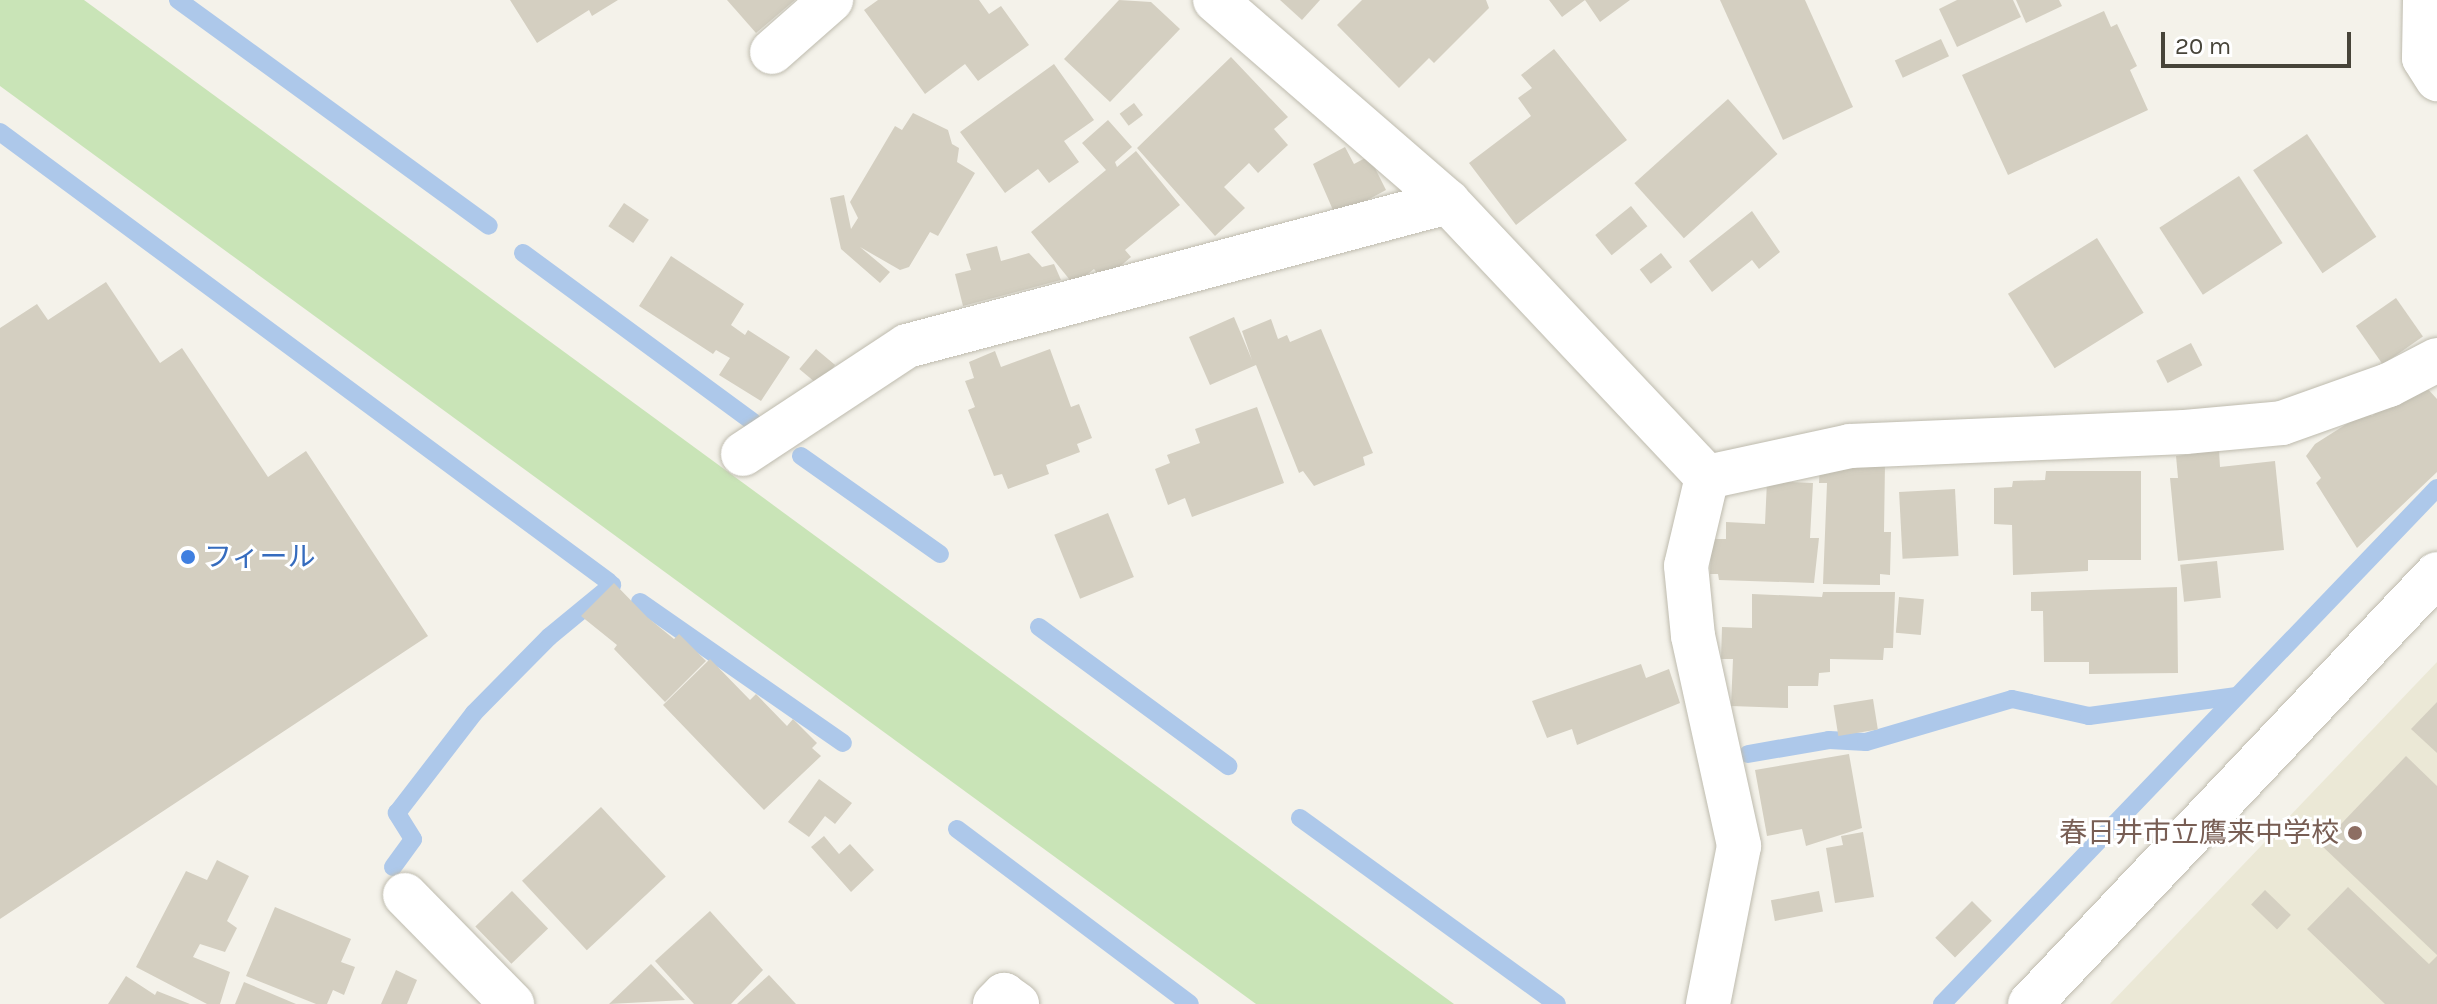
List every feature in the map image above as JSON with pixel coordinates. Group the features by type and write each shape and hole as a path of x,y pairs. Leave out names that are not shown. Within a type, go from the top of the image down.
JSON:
{"street":[{"path":"772,52 831,0"},
{"path":"1215,0 1448,202 1707,477"},
{"path":"2425,0 2424,58 2437,79"},
{"path":"743,454 907,346 1448,202"},
{"path":"1707,477 1850,446 2185,432 2282,423 2389,385 2437,360"},
{"path":"1707,477 1686,566 1693,636 1739,846 1708,1004"},
{"path":"2030,1004 2437,574"},
{"path":"405,895 512,1004"},
{"path":"995,1004 1004,995 1017,1004"}],"shaded area":[{"name":"春日井市立鷹来中学校","path":"2437,662 2437,1004 2110,1004"}],"green space":[{"path":"0,0 84,0 1454,1004 1256,1004 0,86"}],"building":[{"path":"510,0 618,0 592,16 589,10 537,43"},
{"path":"727,0 795,0 756,33"},
{"path":"878,0 979,0 989,14 1001,6 1029,45 978,81 965,64 925,94 864,10"},
{"path":"1119,0 1151,2 1180,29 1110,102 1064,59"},
{"path":"1280,0 1320,0 1302,20"},
{"path":"1362,0 1486,0 1489,8 1434,63 1429,58 1399,88 1337,25"},
{"path":"1549,0 1585,0 1562,17"},
{"path":"1585,0 1630,0 1600,22"},
{"path":"1720,0 1805,0 1853,107 1783,140"},
{"path":"1957,0 2013,0 2021,17 1957,47 1939,9"},
{"path":"2016,0 2059,0 2062,6 2026,23"},
{"path":"2104,11 2111,27 2117,24 2137,66 2130,70 2148,110 2008,175 1962,75"},
{"path":"1941,39 1949,56 1903,78 1895,61"},
{"path":"1554,49 1627,140 1516,225 1469,163 1531,116 1518,98 1532,88 1521,75"},
{"path":"1231,57 1288,117 1274,129 1288,145 1258,173 1249,163 1224,187 1245,208 1215,236 1137,148"},
{"path":"1054,64 1094,120 1064,141 1079,162 1049,183 1038,169 1005,193 960,132"},
{"path":"1728,99 1778,154 1684,238 1634,183"},
{"path":"1134,103 1143,115 1129,126 1120,114"},
{"path":"913,113 948,130 952,144 959,148 957,162 975,173 938,236 930,232 909,267 900,270 860,247 890,272 880,283 841,249 830,198 844,195 851,229 858,218 850,202 895,126 902,130"},
{"path":"1108,120 1132,147 1115,162 1117,167 1136,151 1180,205 1125,250 1131,257 1103,281 1094,269 1074,285 1031,232 1106,170 1082,143"},
{"path":"2307,134 2376,237 2322,273 2253,170"},
{"path":"1345,147 1354,164 1369,156 1386,190 1336,217 1313,164"},
{"path":"2239,176 2283,243 2203,295 2159,228"},
{"path":"624,203 649,220 633,243 608,226"},
{"path":"1631,206 1647,226 1612,255 1595,235"},
{"path":"1752,211 1780,252 1759,269 1752,260 1712,292 1689,261"},
{"path":"2097,238 2144,313 2055,368 2008,294"},
{"path":"997,246 1001,261 1029,253 1042,267 1054,264 1061,280 963,306 955,274 971,270 966,254"},
{"path":"1661,253 1672,267 1651,284 1640,270"},
{"path":"671,256 744,304 731,325 745,335 748,330 790,357 761,401 719,375 730,358 716,350 713,354 639,306"},
{"name":"フィール","path":"106,282 160,363 182,348 268,477 306,451 428,636 0,919 0,328 37,304 48,320"},
{"path":"2396,298 2423,337 2383,365 2356,326"},
{"path":"1234,317 1252,360 1242,331 1271,319 1278,339 1287,335 1290,342 1321,329 1373,453 1363,457 1365,465 1314,486 1303,471 1299,473 1256,365 1210,385 1189,337"},
{"path":"2191,343 2202,365 2168,383 2156,361"},
{"path":"816,349 835,365 818,385 799,369"},
{"path":"1050,349 1071,407 1079,404 1092,438 1077,444 1080,452 1046,465 1049,474 1008,489 1002,474 994,476 968,410 975,407 965,381 974,378 969,362 995,351 1001,367"},
{"path":"2426,387 2437,399 2437,472 2357,548 2316,483 2321,478 2306,456 2315,444 2367,411 2372,416 2382,405 2387,409 2397,399 2401,403"},
{"path":"1257,407 1284,483 1192,517 1185,498 1168,505 1155,469 1170,463 1167,455 1200,443 1195,429"},
{"path":"2219,450 2220,467 2275,461 2284,550 2178,561 2170,478 2178,478 2176,456"},
{"path":"1820,462 1885,463 1884,532 1891,532 1890,575 1880,574 1880,585 1823,584 1827,483 1819,483"},
{"path":"2046,471 2141,471 2141,560 2088,560 2088,571 2013,575 2012,525 1994,524 1994,488 2012,487 2013,481 2045,480"},
{"path":"1767,481 1813,483 1810,538 1819,538 1814,583 1719,580 1718,574 1710,574 1711,539 1726,539 1726,522 1765,524"},
{"path":"1955,489 1959,556 1903,559 1899,492"},
{"path":"1108,513 1134,577 1080,599 1054,535"},
{"path":"2217,561 2221,598 2184,602 2180,565"},
{"path":"614,583 647,617 674,639 679,634 706,661 665,702 614,649 617,645 581,616"},
{"path":"2177,587 2178,673 2089,674 2089,662 2044,662 2043,611 2031,611 2031,592"},
{"path":"1823,592 1895,592 1893,648 1884,648 1883,660 1830,659 1830,672 1819,673 1818,686 1788,686 1788,708 1731,706 1733,659 1721,659 1722,627 1752,628 1752,594 1822,597"},
{"path":"1899,597 1924,599 1921,635 1896,633"},
{"path":"710,659 750,700 756,694 787,726 793,719 817,743 812,748 821,756 764,810 663,705"},
{"path":"1641,664 1646,678 1669,669 1680,703 1577,745 1572,729 1547,738 1532,701"},
{"path":"1873,699 1878,730 1838,736 1833,705"},
{"path":"2437,702 2437,753 2411,729"},
{"path":"1849,754 1862,828 1806,846 1802,829 1767,836 1755,770"},
{"path":"2406,756 2437,786 2437,955 2321,845"},
{"path":"819,779 852,803 835,824 825,816 809,837 788,822"},
{"path":"601,807 666,876 587,950 522,881"},
{"path":"1863,832 1874,897 1835,903 1826,848 1843,845 1841,836"},
{"path":"824,836 839,854 850,844 874,870 851,892 811,847"},
{"path":"217,860 249,876 227,921 237,928 225,952 200,944 193,957 230,972 220,1004 207,1004 136,967 186,871 207,880"},
{"path":"2348,887 2429,964 2437,956 2437,1004 2385,1004 2307,929"},
{"path":"2265,890 2291,915 2277,929 2251,904"},
{"path":"512,891 548,928 511,964 475,926"},
{"path":"1819,891 1823,912 1775,921 1771,900"},
{"path":"1972,901 1992,921 1955,958 1935,938"},
{"path":"275,907 351,939 341,962 355,967 344,995 333,990 327,1004 316,1004 246,976"},
{"path":"710,911 763,970 731,1004 694,1004 655,961"},
{"path":"651,964 685,1000 609,1004"},
{"path":"396,970 417,980 407,1004 381,1004"},
{"path":"769,975 796,1004 737,1004"},
{"path":"126,976 155,995 157,991 190,1004 108,1004"},
{"path":"244,982 296,1004 235,1004"}],"waterway":[{"path":"178,0 489,226"},
{"path":"0,132 609,582"},
{"path":"523,253 753,422"},
{"path":"801,456 940,554"},
{"path":"1942,1004 2437,488"},
{"path":"393,867 413,839 397,813 474,713 549,637 612,585"},
{"path":"640,602 843,743"},
{"path":"1039,627 1228,766"},
{"path":"1748,754 1829,740 1866,742 2012,699 2089,716 2237,696"},
{"path":"1300,818 1557,1004"},
{"path":"957,829 1190,1004"}],"place":[{"name":"フィール","path":"188,557"},
{"name":"春日井市立鷹来中学校","path":"2355,833"}]}
